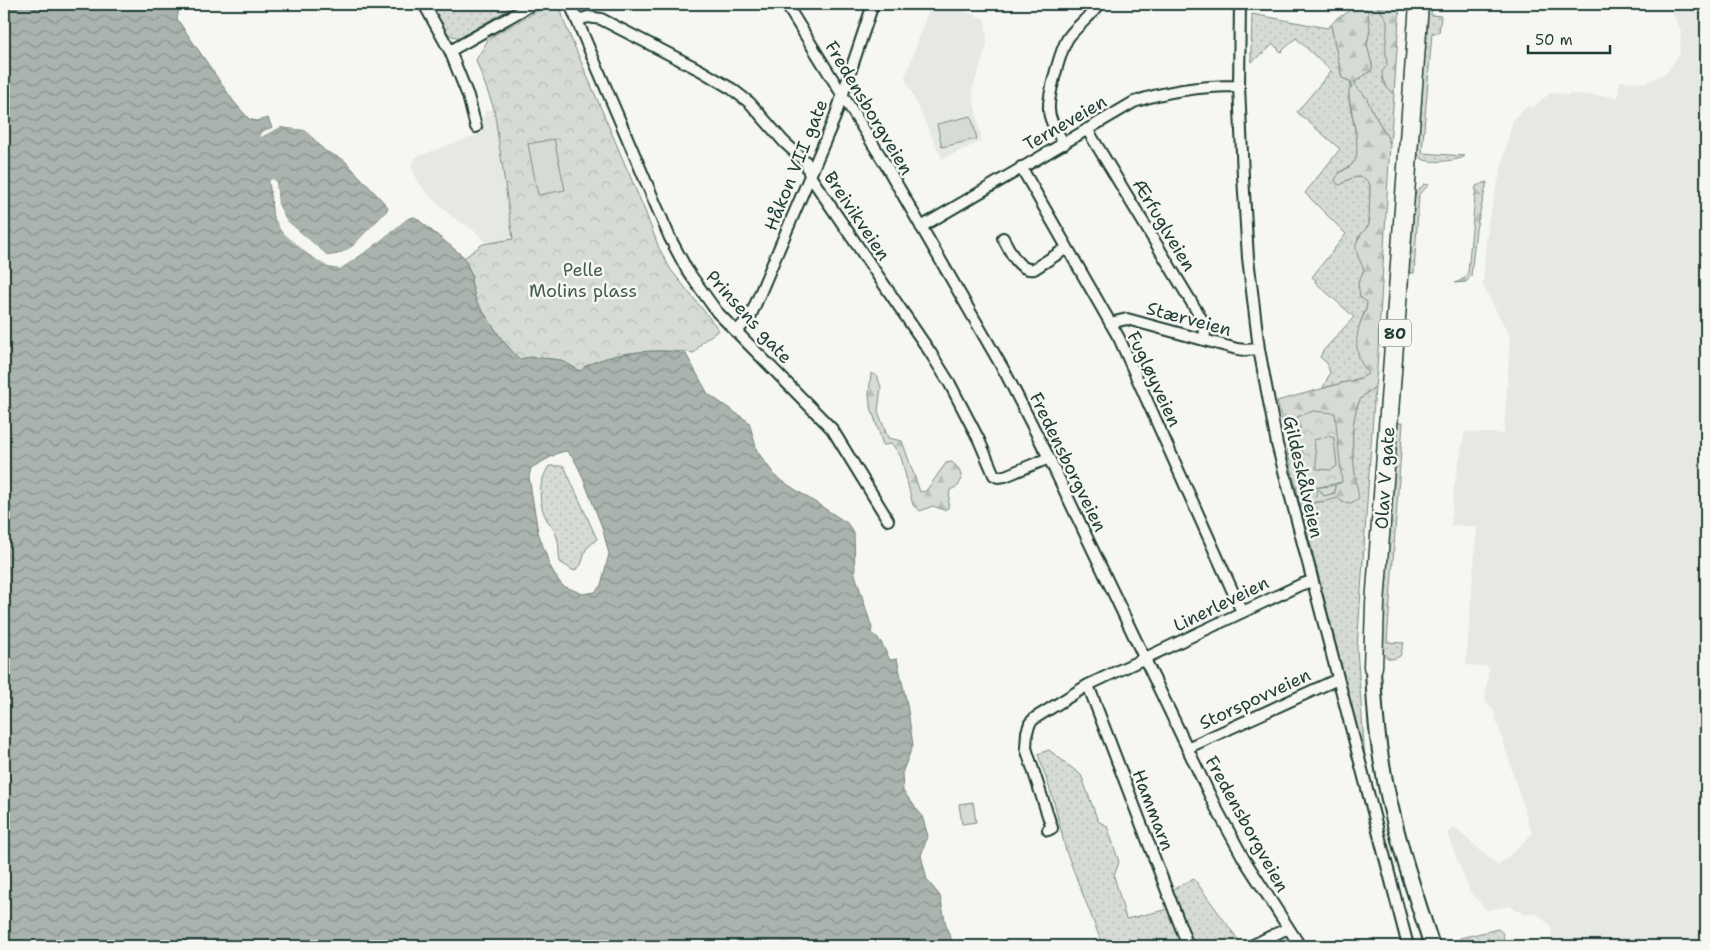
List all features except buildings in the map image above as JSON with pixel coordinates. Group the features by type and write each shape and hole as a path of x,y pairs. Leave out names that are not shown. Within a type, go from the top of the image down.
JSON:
{"highway":[{"name":"Olav V gate","path":"1373,667 1375,604 1419,4"}],"street":[{"path":"424,4 450,50 468,96 476,127"},
{"path":"450,50 533,4"},
{"name":"Prinsens gate","path":"570,4 670,238 687,270 717,312 832,429 888,520"},
{"name":"Fredensborgveien","path":"786,4 841,95 857,117 1006,374 1050,458 1215,806 1240,852 1300,946"},
{"name":"Håkon VII gate","path":"736,332 750,318 835,117 873,4"},
{"path":"1064,144 1052,121 1049,109 1050,95 1062,51 1068,39 1096,10 1099,4"},
{"name":"Gildeskålveien","path":"1240,4 1239,86 1248,258 1259,349 1276,444 1408,946"},
{"name":"Breivikveien","path":"578,20 588,17 600,19 692,66 732,89 750,103 784,142 806,162 810,176 950,384 979,440 994,475 998,477 1005,476 1050,458"},
{"name":"Terneveien","path":"921,227 1134,102 1153,95 1184,90 1239,86"},
{"name":"Ærfuglveien","path":"1087,129 1204,323 1205,339"},
{"name":"Fugløyveien","path":"1021,167 1110,323 1242,612"},
{"path":"1003,238 1019,265 1029,269 1034,268 1067,248"},
{"name":"Stærveien","path":"1110,323 1127,319 1236,349 1259,349"},
{"name":"Linerleveien","path":"1144,659 1312,581"},
{"path":"1048,830 1052,828 1026,748 1027,732 1030,723 1088,685 1144,659"},
{"name":"Olav V gate","path":"1373,667 1377,728 1387,790 1397,833 1432,946"},
{"name":"Storspovveien","path":"1187,748 1338,679"},
{"name":"Hammarn","path":"1088,685 1188,946"},
{"path":"1251,946 1288,928"}],"shaded area":[{"path":"931,4 946,4 985,19 987,44 972,91 982,141 942,159 905,78"},
{"path":"1662,4 1706,4 1706,946 1555,946 1552,941 1551,926 1535,912 1526,915 1510,906 1487,910 1470,892 1447,833 1454,827 1498,866 1532,834 1493,709 1485,701 1489,667 1466,665 1477,527 1451,525 1454,486 1465,432 1504,434 1510,337 1483,286 1486,239 1489,228 1487,227 1513,119 1529,105 1531,109 1550,93 1564,94 1566,96 1569,94 1618,97 1620,81 1646,83 1667,72 1680,53 1681,31 1671,10"},
{"path":"494,109 513,240 485,242 475,231 454,218 434,201 419,183 411,166 416,157 482,133 482,116 485,116 485,111"}],"green space":[{"path":"517,4 461,37 455,37 442,27 430,5"},
{"path":"1356,4 1362,5 1368,11 1370,29 1367,45 1372,70 1356,81 1355,86 1366,98 1390,144 1377,369 1375,387 1360,400 1354,422 1353,449 1359,498 1351,503 1343,502 1338,498 1321,502 1305,502 1305,495 1315,497 1318,490 1324,496 1335,493 1335,485 1342,482 1300,427 1300,433 1293,438 1285,433 1277,401 1361,378 1369,373 1358,356 1357,349 1357,335 1367,302 1360,297 1358,283 1364,270 1356,251 1356,246 1359,238 1369,225 1370,185 1364,178 1360,177 1352,178 1341,185 1337,184 1335,180 1340,173 1354,162 1357,149 1349,96 1349,90 1352,87 1350,81 1342,78 1331,25 1338,17 1344,15"},
{"path":"1359,4 1375,4 1387,19 1386,42 1390,91 1394,94 1390,144 1366,98 1355,86 1356,81 1371,71 1372,66 1367,45 1370,29 1362,5"},
{"path":"1375,4 1400,4 1394,94 1387,87 1383,79 1382,72 1387,65 1387,24 1385,17"},
{"path":"1424,4 1432,4 1431,15 1441,16 1439,33 1432,33 1422,153 1465,156 1462,158 1428,161 1421,158 1416,151"},
{"name":"Pelle Molins plass","path":"549,5 560,5 564,22 659,248 671,270 719,330 703,341 694,353 652,351 623,354 609,357 584,367 583,371 561,360 532,357 519,359 503,341 476,301 471,281 472,276 464,258 483,244 513,239 494,109 476,60 488,40 494,35"},
{"path":"1252,14 1327,28 1331,25 1342,78 1350,81 1349,100 1358,153 1354,163 1339,172 1341,185 1352,178 1360,177 1364,178 1370,185 1369,225 1358,238 1364,270 1358,283 1367,302 1358,337 1360,349 1369,373 1361,378 1323,388 1330,373 1327,363 1320,357 1323,351 1354,317 1315,282 1316,280 1312,277 1346,234 1305,193 1340,149 1297,112 1331,71 1296,38 1281,52 1273,44 1252,62"},
{"path":"971,116 977,139 942,147 937,124"},
{"path":"554,139 565,190 538,195 528,144"},
{"path":"1487,182 1476,229 1471,276 1466,282 1455,283 1465,278 1468,272 1476,186"},
{"path":"1424,184 1429,185 1419,194 1414,273 1408,273 1398,423 1403,423 1387,642 1404,643 1400,656 1391,659 1385,656 1378,640 1413,206 1415,194"},
{"path":"871,373 877,376 881,387 878,411 888,438 902,441 920,492 926,491 946,463 952,462 959,469 962,479 958,486 950,490 948,508 944,510 933,506 920,511 913,505 901,457 892,444 883,445 870,404"},
{"path":"1375,387 1357,648 1365,759 1287,451 1289,447 1299,446 1302,450 1310,489 1335,485 1335,493 1324,496 1320,490 1315,497 1305,496 1305,502 1309,504 1338,498 1343,502 1358,498 1353,448 1354,422 1360,400"},
{"path":"1313,411 1335,413 1342,482 1310,489 1302,450 1295,444 1291,445 1290,437 1293,438 1300,433 1297,417"},
{"path":"1328,436 1334,438 1337,466 1331,470 1317,469 1314,440"},
{"path":"549,466 564,466 597,539 586,549 581,565 574,571 560,562 557,538 541,505 541,485"},
{"path":"1049,750 1081,775 1098,821 1107,826 1119,862 1114,876 1126,919 1165,910 1172,905 1169,891 1194,879 1242,945 1179,946 1177,940 1141,946 1103,946 1066,851 1054,802 1038,754"},
{"path":"973,802 976,822 962,824 959,804"},
{"path":"1498,929 1504,937 1501,946 1458,946 1457,942 1460,938"}],"water":[{"path":"4,4 180,4 177,19 234,102 249,119 256,121 268,118 272,128 266,130 264,136 281,127 305,130 325,151 344,160 388,207 374,226 353,246 345,251 328,256 286,220 278,204 276,181 269,181 273,215 281,231 328,267 340,269 371,248 408,218 415,217 464,257 472,276 471,281 476,301 503,341 519,359 532,357 561,360 580,371 602,359 638,352 663,351 686,354 708,394 749,422 757,451 776,477 847,523 854,533 855,574 872,628 871,632 881,642 890,660 897,659 907,704 913,745 902,773 903,791 922,816 928,836 921,855 927,880 940,896 946,925 954,946 4,946","holes":["566,451 574,459 602,527 609,554 601,585 595,592 583,594 563,586 550,566 538,532 529,477 531,468 558,453"]}],"pier":[{"path":"281,125 306,127 316,138 312,137 305,130 281,127 261,137 260,134 266,130"},
{"path":"272,179 276,181 278,204 286,220 328,256 338,255 353,246 390,210 355,248 339,257 327,258 284,222 276,205 273,183 271,182 275,214 283,229 329,265 340,266 370,246 406,216 416,215 408,218 371,248 340,269 328,267 308,254 281,231 273,215 271,187 269,184 269,181"}]}
